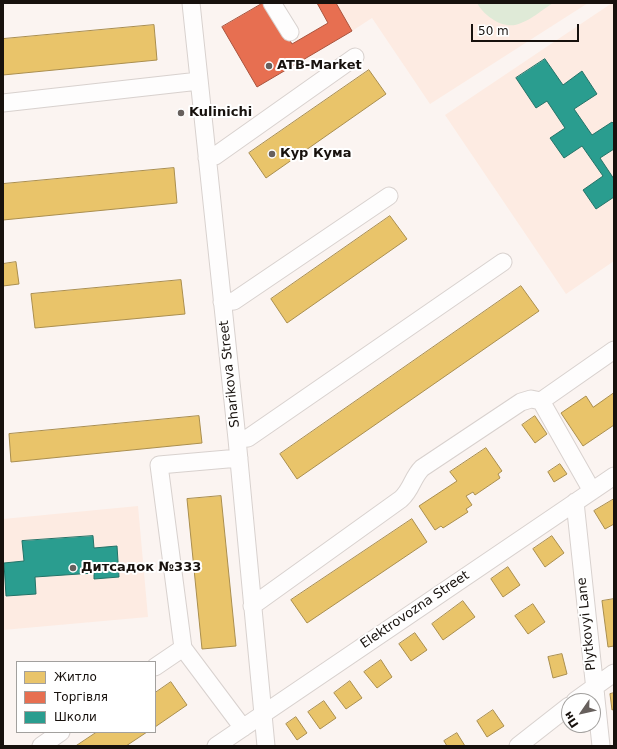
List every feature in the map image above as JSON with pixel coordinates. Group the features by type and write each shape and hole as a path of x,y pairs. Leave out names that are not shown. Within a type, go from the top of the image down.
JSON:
{"street":[{"name":"Sharikova Street","path":"191,3 239,458 266,746"},
{"path":"272,3 290,32"},
{"path":"207,158 215,156 355,57"},
{"path":"3,103 199,81"},
{"path":"222,302 234,301 389,196"},
{"path":"237,439 248,438 503,262"},
{"path":"252,606 401,499 410,491 415,475 422,468 521,402 531,399 541,400 614,350"},
{"path":"541,400 592,491"},
{"path":"239,458 159,465 183,648 243,728"},
{"name":"Elektrovozna Street","path":"216,746 262,713 614,476"},
{"name":"Plytkovyi Lane","path":"575,502 593,687 601,746"},
{"path":"156,666 183,648"},
{"path":"585,693 614,673"},
{"path":"518,746 561,712"},
{"path":"41,746 60,733"}],"shaded area":[{"path":"336,3 588,3 430,104 372,18 352,31"},
{"path":"614,3 614,261 566,294 445,115"},
{"name":"Дитсадок №333","path":"138,506 148,617 3,630 3,519"}],"green space":[{"path":"477,3 553,3 525,21 515,25 508,25 502,24 490,18"}],"building: Житло":[{"path":"154,25 157,60 3,75 3,39"},
{"path":"369,70 386,94 266,178 249,153"},
{"path":"174,168 177,203 3,220 3,184"},
{"path":"390,216 407,239 287,323 271,299"},
{"path":"16,262 19,284 3,286 3,264"},
{"path":"181,280 185,314 35,328 31,294"},
{"path":"521,286 539,311 297,479 280,454"},
{"path":"614,393 614,425 583,446 561,413 586,396 593,407"},
{"path":"199,416 202,443 11,462 9,434"},
{"path":"535,416 547,434 535,443 522,425"},
{"path":"486,448 502,471 498,474 500,478 475,495 473,492 466,496 472,505 466,509 468,512 443,528 441,526 435,530 419,506 457,481 450,472"},
{"path":"560,464 567,474 554,482 548,472"},
{"path":"221,496 236,646 202,649 187,499"},
{"path":"614,499 614,524 605,529 594,511"},
{"path":"412,519 427,542 307,623 291,600"},
{"path":"552,536 564,553 545,567 533,549"},
{"path":"508,567 520,585 503,597 491,579"},
{"path":"614,599 614,646 608,647 602,601"},
{"path":"463,601 475,617 443,640 432,624"},
{"path":"533,604 545,622 528,634 515,616"},
{"path":"415,633 427,650 411,661 399,644"},
{"path":"562,654 567,674 553,678 548,657"},
{"path":"381,660 392,677 377,688 364,672"},
{"path":"350,681 362,698 346,709 334,693"},
{"path":"171,682 187,705 156,726 156,692"},
{"path":"614,693 614,709 612,710 610,694"},
{"path":"324,701 336,718 320,729 308,712"},
{"path":"493,710 504,726 487,737 477,721"},
{"path":"296,717 307,733 297,740 286,724"},
{"path":"96,733 146,733 126,746 76,746"},
{"path":"457,733 465,746 447,746 444,741"}],"building: Торгівля":[{"name":"ATB-Market","path":"263,3 268,3 292,44 328,23 317,3 336,3 352,31 257,87 222,27"}],"building: Школи":[{"path":"545,59 563,85 582,71 597,94 574,109 592,135 612,122 614,124 614,149 600,158 614,179 614,197 596,209 583,190 603,176 582,146 564,158 550,138 565,128 547,101 536,108 516,78"},
{"path":"93,536 94,548 117,546 119,577 94,579 94,573 35,577 36,594 6,596 4,563 24,561 22,541"}],"place":[{"name":"ATB-Market","path":"269,66"},
{"name":"Kulinichi","path":"181,113"},
{"name":"Кур Кума","path":"272,154"},
{"name":"Дитсадок №333","path":"73,568"}]}
